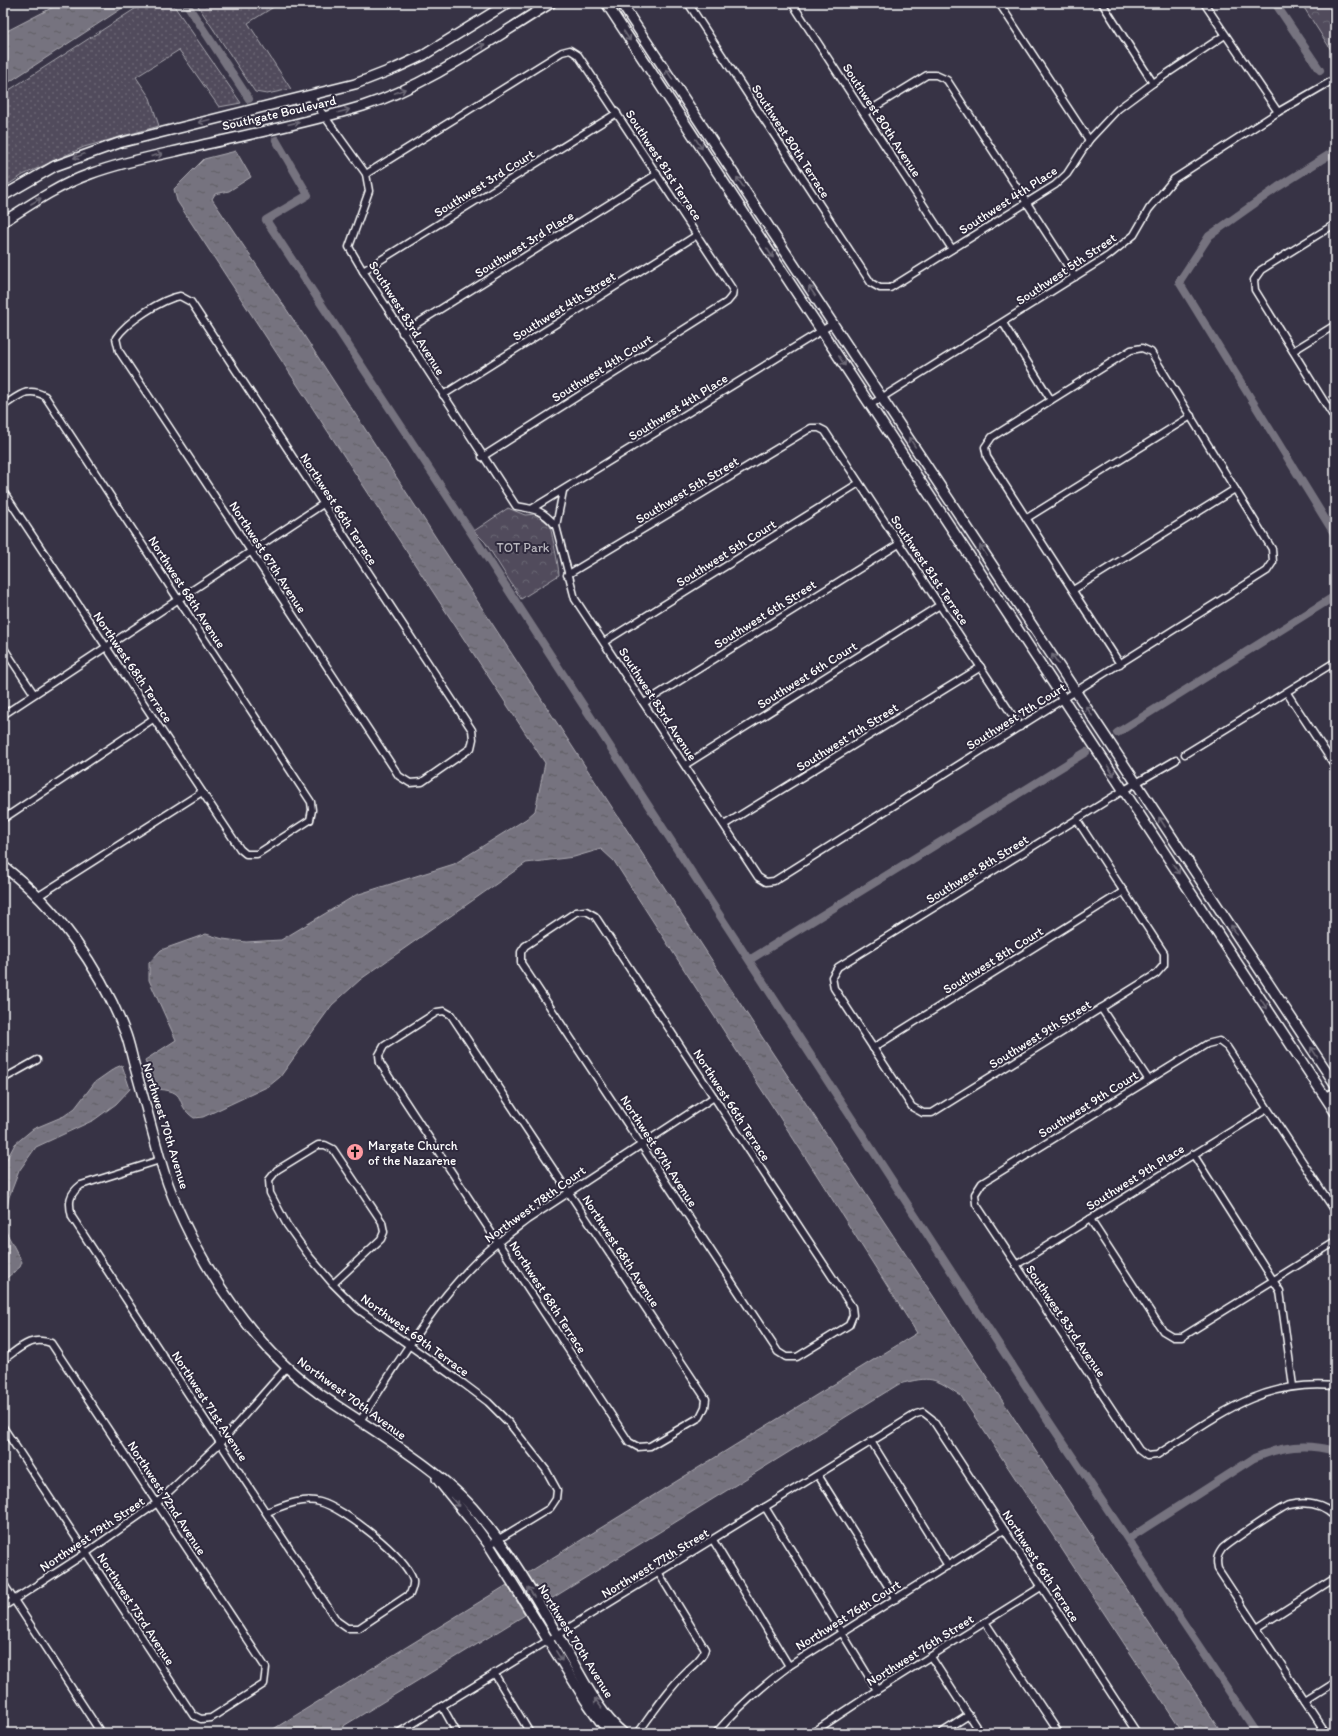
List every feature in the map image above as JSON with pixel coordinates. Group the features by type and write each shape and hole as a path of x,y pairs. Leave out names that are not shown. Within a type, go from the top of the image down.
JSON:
{"street":[{"name":"Southgate Boulevard","path":"3,196 55,166 119,142 355,84 396,68 435,48 508,3"},
{"name":"Southgate Boulevard","path":"3,222 64,185 89,174 123,163 325,116 364,105 435,75 551,3"},
{"path":"606,3 1335,1112"},
{"path":"621,3 834,323 1335,1085 1326,1097"},
{"name":"Southwest 80th Terrace","path":"688,3 872,283 880,288"},
{"name":"Southwest 80th Avenue","path":"792,3 865,113 952,249"},
{"path":"999,3 1089,140"},
{"path":"1102,3 1153,83"},
{"path":"1204,3 1278,112"},
{"name":"Southwest 4th Place","path":"880,288 890,288 1055,185 1067,174 1089,140 1118,108 1225,35"},
{"name":"Southwest 81st Terrace","path":"366,174 562,52 570,50 578,55 617,113 733,290 732,296"},
{"path":"865,113 927,75 936,75 947,80 1075,277"},
{"name":"Southwest 5th Street","path":"870,405 1108,256 1134,235 1149,209 1174,179 1278,112 1335,79"},
{"name":"Southwest 83rd Avenue","path":"310,96 366,174 369,191 349,247 402,333 482,457 516,506 533,508 546,515 556,526"},
{"name":"Southwest 3rd Court","path":"363,271 617,113"},
{"name":"Southwest 3rd Place","path":"402,333 657,174"},
{"path":"1335,224 1261,270 1254,280 1255,290 1335,419"},
{"name":"Southwest 4th Street","path":"443,395 697,235"},
{"name":"Northwest 66th Terrace","path":"116,338 122,329 169,298 180,296 191,302 472,730 473,739 471,748 422,782 410,783"},
{"name":"Southwest 4th Court","path":"482,457 728,302 732,296"},
{"name":"Southwest 4th Place","path":"533,508 563,491 834,323"},
{"path":"1003,323 1051,400"},
{"path":"1293,351 1335,325"},
{"name":"Northwest 67th Avenue","path":"116,338 119,351 251,552 399,776 410,783"},
{"path":"1073,590 1235,489 1151,352 1142,348 1131,350 992,437 985,448 987,457 1120,664"},
{"name":"Northwest 68th Avenue","path":"3,406 24,392 35,390 45,396 311,802 312,810 310,820 258,854 246,854"},
{"path":"1027,518 1191,416"},
{"name":"Southwest 5th Street","path":"567,575 811,428 818,428"},
{"name":"Southwest 81st Terrace","path":"818,428 825,431 1020,727"},
{"name":"Southwest 5th Court","path":"604,642 859,483"},
{"name":"Southwest 7th Court","path":"766,882 774,881 1267,571 1273,562 1272,549 1235,489"},
{"name":"Northwest 68th Terrace","path":"3,491 240,849 246,854"},
{"name":"Southwest 83rd Avenue","path":"563,491 556,526 567,575 575,599 758,877 766,882"},
{"path":"3,715 323,504"},
{"name":"Southwest 6th Street","path":"644,703 899,544"},
{"name":"Southwest 6th Court","path":"685,765 940,605"},
{"path":"3,647 34,694"},
{"path":"1185,754 1287,693 1335,662"},
{"name":"Southwest 7th Street","path":"724,825 981,667"},
{"path":"1287,693 1335,766"},
{"path":"3,819 154,719"},
{"name":"Southwest 8th Street","path":"873,1048 834,988 832,977 838,967 1124,790 1137,784 1176,760"},
{"path":"37,897 202,792"},
{"path":"1077,820 1124,891"},
{"name":"Northwest 70th Avenue","path":"3,866 37,897 61,922 84,955 111,1001 126,1034 160,1160 177,1206 189,1232 222,1291 247,1323 287,1367 320,1395 360,1421 449,1484 477,1512 498,1539 595,1700 618,1729 623,1733"},
{"name":"Southwest 9th Street","path":"873,1048 912,1107 923,1113 932,1113 1156,974 1164,965 1164,953 1124,891"},
{"name":"Southwest 8th Court","path":"873,1048 1124,891"},
{"name":"Northwest 66th Terrace","path":"521,952 525,946 576,912 586,911 594,916 852,1307 854,1315 848,1325 797,1357 786,1357"},
{"name":"Northwest 67th Avenue","path":"521,952 521,963 778,1352 786,1357"},
{"path":"1101,1008 1148,1079"},
{"name":"Northwest 68th Avenue","path":"379,1055 384,1046 437,1012 444,1011 451,1015 706,1399 705,1407 700,1417 650,1446 638,1447"},
{"name":"Southwest 9th Court","path":"975,1194 982,1183 1148,1079 1207,1044 1219,1041 1227,1047 1267,1109"},
{"name":"Northwest 68th Terrace","path":"379,1055 380,1063 630,1442 638,1447"},
{"path":"3,1079 37,1060"},
{"path":"1326,1097 1335,1093"},
{"name":"Northwest 78th Court","path":"360,1421 409,1345 448,1292 477,1261 498,1242 569,1192 714,1097"},
{"path":"1267,1109 1335,1211"},
{"name":"Southwest 9th Place","path":"1016,1265 1267,1109"},
{"name":"Northwest 69th Terrace","path":"333,1284 381,1239 384,1232 382,1222 333,1149 325,1145 318,1145 277,1170 269,1180 270,1193 287,1225 309,1256 333,1284 358,1309 488,1402 509,1423 546,1470 557,1490 556,1499 550,1508 498,1539"},
{"path":"1193,1154 1280,1290 1293,1386 1312,1384 1335,1386"},
{"name":"Northwest 71st Avenue","path":"160,1160 81,1185 69,1198 69,1208 72,1217 267,1512 337,1621 347,1628 360,1628 410,1594 414,1587 412,1579 403,1565 384,1545 352,1519 334,1508 320,1502 307,1501 293,1502 267,1512"},
{"name":"Southwest 83rd Avenue","path":"975,1194 976,1204 1016,1265 1138,1450 1147,1456 1157,1455 1228,1410 1259,1394 1293,1386"},
{"path":"1090,1219 1163,1331 1173,1337 1182,1337 1335,1242"},
{"name":"Northwest 72nd Avenue","path":"3,1360 32,1340 41,1339 51,1343 266,1668 264,1684 211,1718 201,1719"},
{"name":"Northwest 79th Street","path":"3,1607 157,1503 221,1442 287,1367"},
{"name":"Northwest 66th Terrace","path":"923,1412 932,1419 1137,1733"},
{"name":"Northwest 77th Street","path":"398,1733 658,1572 765,1508 871,1441 916,1414 923,1412"},
{"name":"Northwest 73rd Avenue","path":"3,1427 192,1715 201,1719"},
{"path":"871,1441 948,1566"},
{"name":"Northwest 70th Avenue","path":"431,1472 489,1545 586,1701 600,1721 611,1733"},
{"path":"818,1475 896,1599"},
{"path":"1326,1733 1218,1568 1216,1559 1223,1547 1288,1505 1313,1504 1329,1509 1335,1516"},
{"path":"765,1508 843,1632 877,1690"},
{"name":"Northwest 76th Court","path":"716,1733 732,1714 758,1689 789,1666 1004,1530"},
{"path":"489,1545 498,1539"},
{"path":"713,1540 789,1666"},
{"path":"638,1733 665,1696 687,1671 704,1655 705,1649 658,1572"},
{"path":"1257,1628 1335,1578"},
{"path":"3,1583 101,1733"},
{"name":"Northwest 76th Street","path":"812,1733 877,1690 1041,1587"},
{"path":"985,1622 1059,1733"},
{"path":"930,1657 980,1733"},
{"path":"494,1673 530,1733"},
{"path":"1305,1701 1335,1682"},
{"path":"442,1706 457,1733"},
{"path":"941,1733 969,1715"}],"green space":[{"path":"144,3 172,3 241,103 219,107 179,50 136,77 150,98 159,126 84,147 23,175 3,188 3,94"},
{"path":"196,3 280,3 248,23 291,89 267,94 255,92"},
{"path":"1301,3 1335,3 1335,56"},
{"name":"TOT Park","path":"508,508 525,515 536,514 550,525 558,563 559,575 521,599 485,542 474,531"}],"water":[{"path":"61,3 130,3 3,86 3,33"},
{"path":"236,151 251,177 229,191 215,194 212,199 303,334 764,1040 1222,1733 1183,1733 961,1396 944,1385 932,1380 926,1379 899,1384 543,1604 526,1574 917,1333 614,861 601,849 574,857 526,863 361,979 332,1005 280,1077 269,1086 203,1117 194,1118 187,1112 177,1095 165,1090 153,1089 145,1060 176,1040 149,980 149,963 161,950 206,934 223,939 246,942 281,940 356,895 454,864 526,819 535,811 545,763 177,201 174,189 204,159"},
{"path":"122,1065 130,1089 116,1104 94,1120 36,1147 19,1171 9,1197 4,1228 22,1262 20,1267 3,1281 3,1166 15,1144 33,1129 64,1116 75,1108 95,1082"},
{"path":"507,1585 525,1615 332,1733 267,1733"}],"waterway":[{"path":"186,3 249,99"},
{"path":"1275,3 1320,70"},
{"path":"276,140 308,195 266,220 1044,1414 1257,1733"},
{"path":"1335,151 1278,187 1209,236 1179,282 1335,535"},
{"path":"1117,733 1335,596"},
{"path":"751,959 1086,752"},
{"path":"1128,1539 1254,1458 1284,1448 1294,1447 1314,1447 1335,1451"}],"place":[{"name":"Margate Church of the Nazarene","path":"355,1152"}]}
